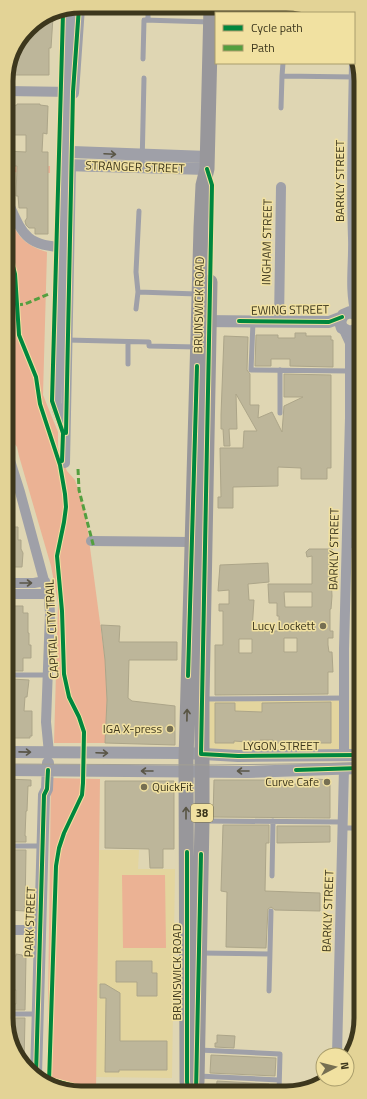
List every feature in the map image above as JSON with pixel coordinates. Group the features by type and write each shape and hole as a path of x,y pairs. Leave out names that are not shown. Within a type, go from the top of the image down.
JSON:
{"main road":[{"name":"BRUNSWICK ROAD","path":"196,1086 202,771 194,753 195,676 204,321 212,185 208,163 211,13"},
{"name":"BRUNSWICK ROAD","path":"199,543 198,347 204,321 199,294 203,184 208,163"},
{"name":"BRUNSWICK ROAD","path":"187,1086 186,771 194,753 202,699 195,676"}],"street":[{"path":"65,463 68,340 65,247 69,92 78,13"},
{"path":"67,14 72,152 67,165"},
{"path":"13,91 69,92"},
{"name":"STRANGER STREET","path":"72,152 142,155 208,163"},
{"name":"STRANGER STREET","path":"67,165 142,167 208,163"},
{"name":"INGHAM STREET","path":"279,322 281,187"},
{"path":"13,213 19,225 31,240 50,247 65,247"},
{"path":"65,247 57,340 56,408 66,434"},
{"name":"BARKLY STREET","path":"344,756 344,649 350,418 349,371 350,343 353,322 352,299 354,258"},
{"name":"EWING STREET","path":"204,321 353,322"},
{"name":"PARK STREET","path":"13,470 45,581 50,613 45,770 42,788 44,795 43,846 36,1069"},
{"path":"91,541 199,543"},
{"path":"347,543 354,543"},
{"path":"13,583 34,584 45,581"},
{"path":"13,594 48,594"},
{"name":"LYGON STREET","path":"13,752 194,753 238,756 354,755"},
{"path":"344,756 344,768"},
{"name":"BARKLY STREET","path":"337,1047 344,768"},
{"name":"LYGON STREET","path":"13,770 246,772 354,768"},
{"path":"13,930 40,930"}],"lane":[{"path":"148,13 148,20"},
{"path":"143,59 144,20 211,22"},
{"path":"281,108 283,64"},
{"path":"282,76 354,77"},
{"path":"142,167 144,78"},
{"path":"136,309 138,292 136,272 138,211"},
{"path":"138,292 199,294"},
{"path":"253,322 251,370 349,371"},
{"path":"57,340 149,342 149,346 198,347"},
{"path":"128,342 128,364"},
{"path":"280,370 280,412"},
{"path":"13,675 48,675"},
{"path":"202,699 345,698"},
{"path":"202,821 273,821 354,827"},
{"path":"272,876 273,821"},
{"path":"13,846 43,846"},
{"path":"269,991 271,911"},
{"path":"199,953 270,954"},
{"path":"13,1014 38,1014"},
{"path":"198,1050 280,1054 279,1086"},
{"path":"197,1076 279,1080"}],"shaded area":[{"path":"13,166 50,166 50,173 13,172"},
{"path":"13,225 21,238 31,246 47,252 43,395 58,432 58,447 61,456 67,471 75,480 85,510 105,660 107,700 105,743 54,743 58,603 51,566 17,447 13,441"},
{"path":"354,700 354,749 206,750 208,701"},
{"path":"351,774 354,774 354,828 348,828"},
{"path":"51,778 100,779 96,1086 68,1085 47,1076"},
{"path":"99,850 139,850 138,869 175,869 172,1078 96,1077"},
{"path":"122,875 165,875 166,948 123,948"}],"building":[{"path":"53,20 51,48 49,48 49,75 13,75 15,64 20,51 27,40 36,30"},
{"path":"40,104 48,106 47,134 43,133 42,152 48,152 48,234 35,234 35,228 29,228 26,225 25,221 27,218 27,208 19,208 18,196 16,196 17,166 13,166 13,151 26,152 26,135 13,135 13,106"},
{"path":"295,333 306,333 306,336 331,336 331,340 333,340 333,367 290,366 290,359 271,359 271,366 255,366 256,335 278,335 278,338 295,338"},
{"path":"224,336 248,337 247,370 250,374 250,405 259,405 258,418 272,412 282,432 284,406 303,397 284,397 284,374 331,375 331,468 327,468 327,479 301,479 301,468 278,467 278,486 233,487 233,508 218,508 218,497 221,497 220,448 243,448 244,431 257,431 236,394 237,429 229,429 230,446 224,446 223,429 221,429 221,415"},
{"path":"13,527 18,527 18,540 21,540 21,549 23,553 22,567 13,567"},
{"path":"309,549 332,549 333,556 330,556 332,596 330,609 330,631 333,631 333,638 328,638 328,645 329,652 332,652 333,672 328,672 328,694 215,695 215,645 223,645 223,611 219,611 219,604 229,604 229,590 218,591 220,565 268,563 269,582 248,584 249,600 254,600 252,631 279,631 277,603 269,603 268,584 312,584 312,556 307,557 306,552","holes":["284,592 312,592 312,607 285,607","284,638 297,638 297,652 284,652","239,639 252,639 252,653 239,653"]},
{"path":"13,606 23,606 23,613 28,613 28,633 29,645 31,645 31,658 23,658 23,671 13,671"},
{"path":"101,625 120,626 119,642 177,642 177,660 129,660 128,698 132,701 175,706 175,745 105,743 107,700"},
{"path":"13,679 29,680 27,697 25,697 24,711 32,711 32,736 30,736 30,738 13,738"},
{"path":"331,702 331,743 273,743 273,740 260,740 260,743 234,741 234,743 215,743 215,703 235,703 235,711 262,712 262,703"},
{"path":"13,779 31,780 31,786 28,786 25,836 26,842 13,842"},
{"path":"315,779 330,780 330,818 213,817 214,780 293,780 293,784 315,784"},
{"path":"105,781 174,781 174,849 163,849 163,868 150,868 149,849 105,848"},
{"path":"223,825 269,825 269,843 266,843 265,891 320,893 320,911 275,910 271,907 268,909 266,948 226,947 227,892 221,891"},
{"path":"277,826 330,826 330,842 277,843"},
{"path":"13,850 26,850 25,911 13,910"},
{"path":"16,954 26,956 25,1010 13,1010 13,1004 16,1004 16,990 13,990 13,956 16,956"},
{"path":"116,961 152,961 152,973 157,973 157,996 137,996 137,982 116,982"},
{"path":"100,984 105,984 120,993 120,1041 167,1041 167,1070 119,1070 119,1072 105,1072 106,998 100,998"},
{"path":"13,1018 25,1018 24,1055 14,1031"},
{"path":"217,1035 235,1036 234,1048 215,1047 215,1043 217,1043"},
{"path":"211,1055 276,1058 275,1076 210,1073"},
{"path":"217,1081 269,1084 269,1086 217,1086"}],"tram line":[{"path":"13,764 213,765 354,763"}],"marked path":[{"path":"17,305 25,304 49,294"},
{"path":"78,469 79,490 94,548"}],"cycle path":[{"path":"66,433 73,92 79,13"},
{"path":"62,461 63,433 52,401 63,16"},
{"path":"207,169 212,185 201,754 238,756 354,755"},
{"name":"CAPITAL CITY TRAIL","path":"13,266 15,274 19,335 36,377 40,404 60,465 65,494 66,507 57,556 62,611 64,674 69,697 79,717 84,732 82,795 64,833 59,848 56,866 49,1078"},
{"path":"239,321 329,322 342,317"},
{"path":"188,676 197,366"},
{"path":"296,770 354,768"},
{"path":"36,1069 44,795 47,789 48,770"},
{"path":"187,852 187,1086"},
{"path":"196,1086 201,854"},
{"path":"61,1083 70,1085"}],"place":[{"name":"Lucy Lockett","path":"323,626"},
{"name":"IGA X-press","path":"170,729"},
{"name":"Curve Cafe","path":"327,782"},
{"name":"QuickFit","path":"144,787"}]}
